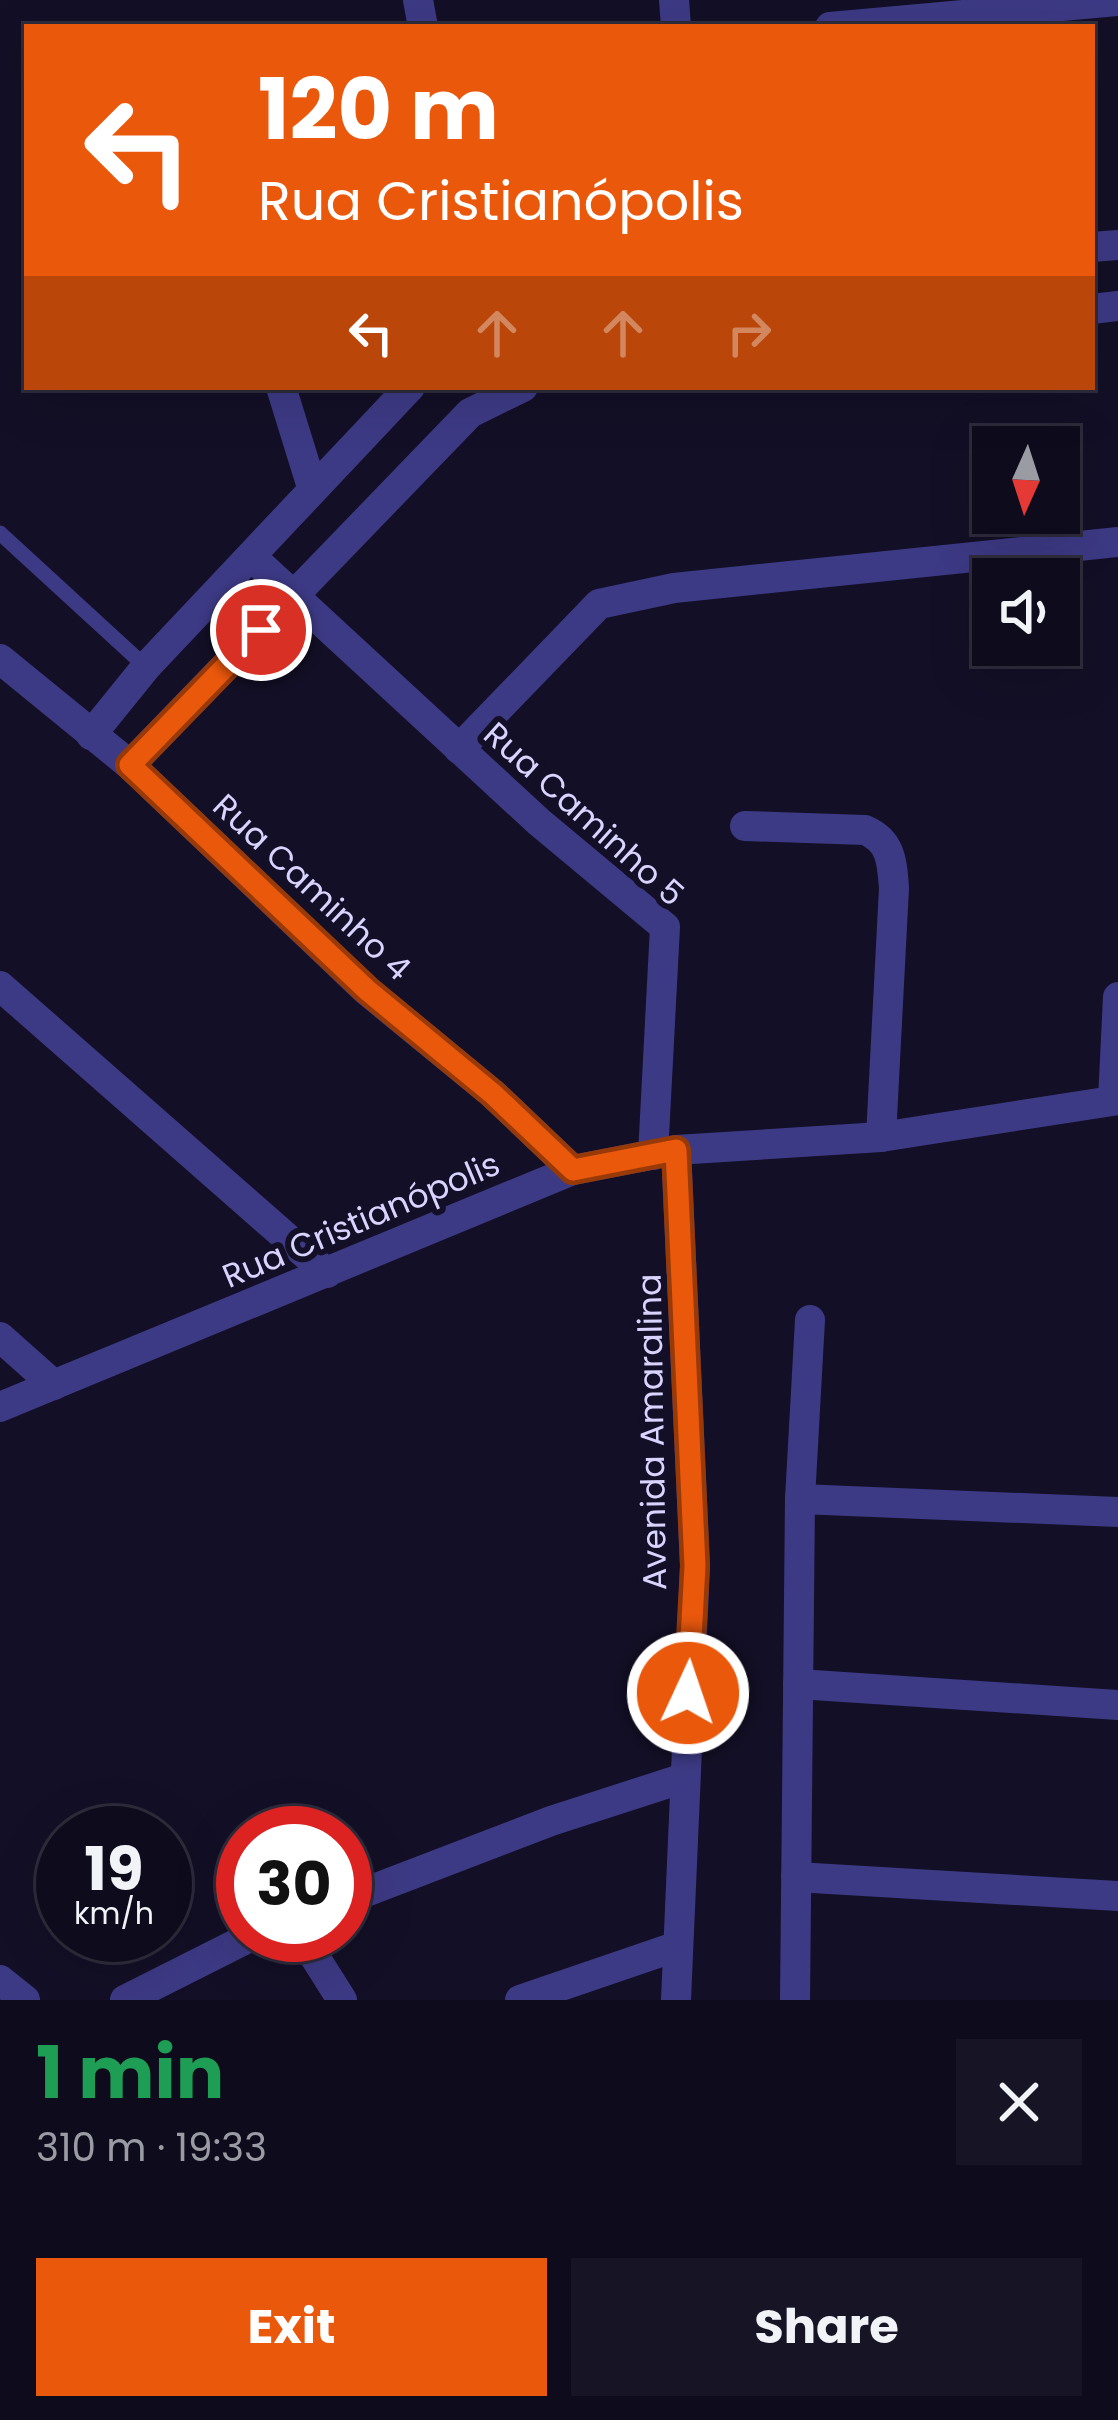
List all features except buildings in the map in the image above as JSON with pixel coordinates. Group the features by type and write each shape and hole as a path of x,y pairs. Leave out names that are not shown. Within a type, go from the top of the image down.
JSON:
{"street":[{"path":"846,24 918,10 1118,1"},
{"path":"282,390 312,488"},
{"path":"92,735 146,667 254,559 312,488 407,390"},
{"path":"130,765 293,596 462,400 509,390"},
{"path":"459,749 599,604 674,588 1118,542"},
{"name":"Rua Caminho 5","path":"254,559 459,749 665,927 664,1152"},
{"name":"Rua Caminho 4","path":"0,658 130,765 367,990 493,1094 573,1170"},
{"path":"745,826 865,830 880,836 890,852 894,888 881,1137"},
{"path":"0,986 327,1274"},
{"path":"1116,1100 1118,997"},
{"name":"Rua Cristianópolis","path":"0,1406 573,1170 664,1152 881,1137 1116,1100"},
{"name":"Avenida Amaralina","path":"664,1152 695,1566 676,2000"},
{"path":"795,2000 800,1499 810,1321"},
{"path":"0,1337 54,1385"},
{"path":"800,1499 1118,1512"},
{"path":"798,1684 1118,1705"},
{"path":"372,1890 551,1821 684,1778"},
{"path":"796,1877 1118,1896"},
{"path":"520,2000 678,1946"},
{"path":"125,2000 216,1954"},
{"path":"318,1962 342,2000"},
{"path":"0,1980 25,2000"}],"lane":[{"path":"0,532 146,667"}],"route":[{"path":"261,630 130,765 367,990 493,1094 573,1170 676,1150 695,1566 688,1693"}]}
